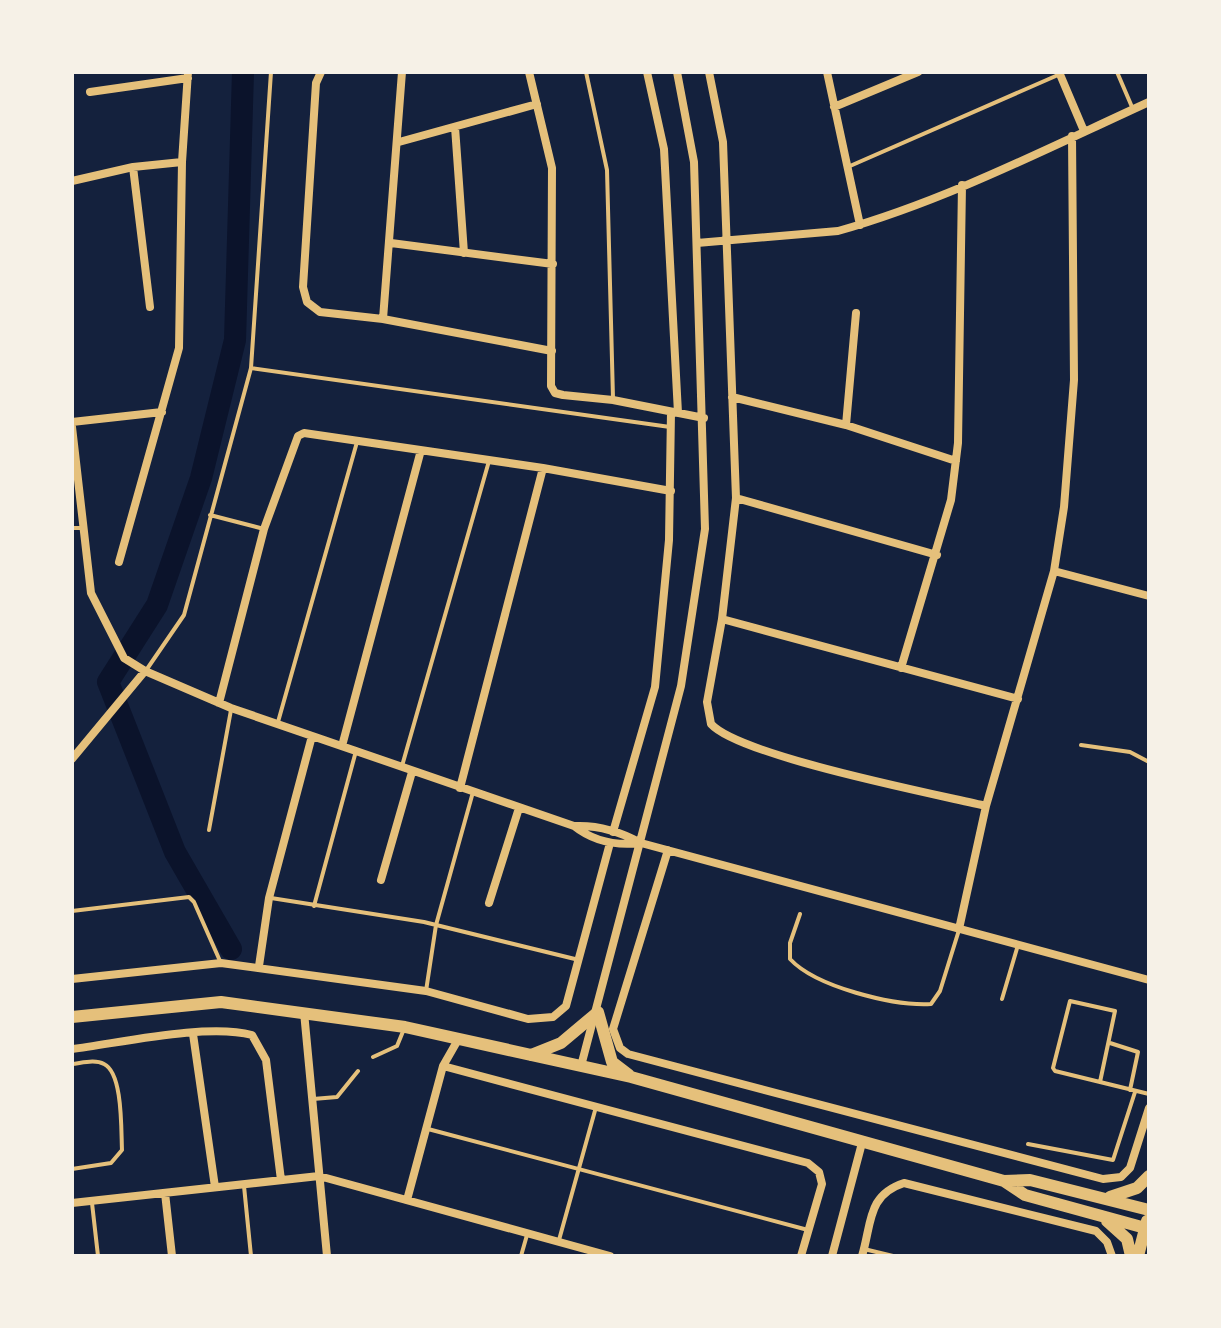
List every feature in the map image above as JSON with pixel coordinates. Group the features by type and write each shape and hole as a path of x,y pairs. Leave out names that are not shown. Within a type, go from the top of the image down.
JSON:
{"main road":[{"path":"72,1017 221,1002 304,1011 460,1038 631,1077 1004,1181 1030,1180 1107,1198 1149,1212 1138,1256"},
{"path":"531,1055 561,1043 598,1012 612,1062 631,1077"},
{"path":"1107,1198 1137,1188 1149,1176"},
{"path":"1004,1181 1025,1195 1147,1228"},
{"path":"1100,1216 1127,1239 1131,1256"}],"street":[{"path":"321,72 316,83 304,295 320,312 383,319 552,351"},
{"path":"383,319 402,72"},
{"path":"529,72 552,168 551,386 555,393 613,400 704,418"},
{"path":"613,832 655,687 671,491 670,427 674,412 664,149 647,72"},
{"path":"581,1066 598,1012 681,686 705,529 704,418 692,148 677,72"},
{"path":"709,72 723,142 736,498 722,619 707,702 711,724 728,738 810,763 986,806"},
{"path":"827,72 860,225"},
{"path":"834,107 918,72"},
{"path":"1060,73 1084,131"},
{"path":"90,92 188,75 182,162 179,348 119,562"},
{"path":"697,243 838,231 860,225 962,185 1149,102"},
{"path":"399,142 537,104"},
{"path":"455,127 464,253"},
{"path":"959,929 986,806 1054,571 1064,507 1074,380 1072,136"},
{"path":"72,181 133,167 182,162"},
{"path":"133,167 150,307"},
{"path":"901,668 937,555 951,500 956,461 962,185"},
{"path":"391,243 553,264"},
{"path":"846,425 856,313"},
{"path":"732,397 846,425 956,461"},
{"path":"162,412 72,424 91,593 115,645 124,658 145,671 278,725 574,826 613,832 641,843 1149,980"},
{"path":"219,703 264,529 298,436 304,433 543,468 671,491"},
{"path":"342,746 421,450"},
{"path":"460,788 543,468"},
{"path":"736,498 937,555"},
{"path":"1054,571 1149,596"},
{"path":"722,619 1018,699"},
{"path":"72,759 145,671"},
{"path":"259,966 269,898 312,736"},
{"path":"381,880 412,772"},
{"path":"489,903 519,808"},
{"path":"574,826 586,836 610,843 641,843"},
{"path":"72,979 221,963 259,966 426,991 528,1019 553,1017 566,1006 610,843"},
{"path":"668,850 613,1029 620,1048 628,1054 1103,1179 1121,1177 1130,1168 1149,1108"},
{"path":"304,1011 328,1256"},
{"path":"72,1049 193,1034 242,1032 252,1035 266,1060 281,1180"},
{"path":"193,1034 215,1187"},
{"path":"407,1200 443,1066 460,1038"},
{"path":"443,1066 808,1163 819,1172 822,1184 801,1256"},
{"path":"832,1256 862,1143"},
{"path":"72,1203 319,1176 610,1256"},
{"path":"863,1252 876,1200 887,1188 904,1183 1096,1231 1107,1242 1112,1256"},
{"path":"165,1193 172,1256"}],"lane":[{"path":"145,671 182,622 251,368 271,72"},
{"path":"586,72 607,170 613,400"},
{"path":"1117,72 1133,110"},
{"path":"847,167 1060,73"},
{"path":"251,368 670,427"},
{"path":"278,725 357,441"},
{"path":"402,768 489,461"},
{"path":"210,515 264,529"},
{"path":"72,528 83,528"},
{"path":"209,830 231,708"},
{"path":"1081,745 1130,752 1149,762"},
{"path":"314,906 356,751"},
{"path":"426,991 436,925 473,792"},
{"path":"72,911 189,897 221,963"},
{"path":"269,898 436,925 579,960"},
{"path":"800,914 790,943 790,959 802,971 871,997 920,1005 931,1004 940,991 959,929"},
{"path":"1002,999 1018,945"},
{"path":"1100,1082 1115,1011 1070,1001 1053,1068 1100,1082 1133,1091 1149,1094"},
{"path":"373,1057 397,1046 405,1027"},
{"path":"1028,1144 1113,1160 1133,1091 1138,1052 1110,1043"},
{"path":"72,1064 96,1061 107,1065 116,1074 122,1150 111,1163 72,1169"},
{"path":"312,1100 337,1097 358,1071"},
{"path":"558,1242 596,1107"},
{"path":"426,1129 808,1230"},
{"path":"244,1184 251,1256"},
{"path":"92,1201 98,1256"},
{"path":"521,1256 528,1233"},
{"path":"863,1252 893,1256"}],"waterway":[{"path":"231,949 175,852 108,682 157,605 201,478 235,340 243,72"}]}
